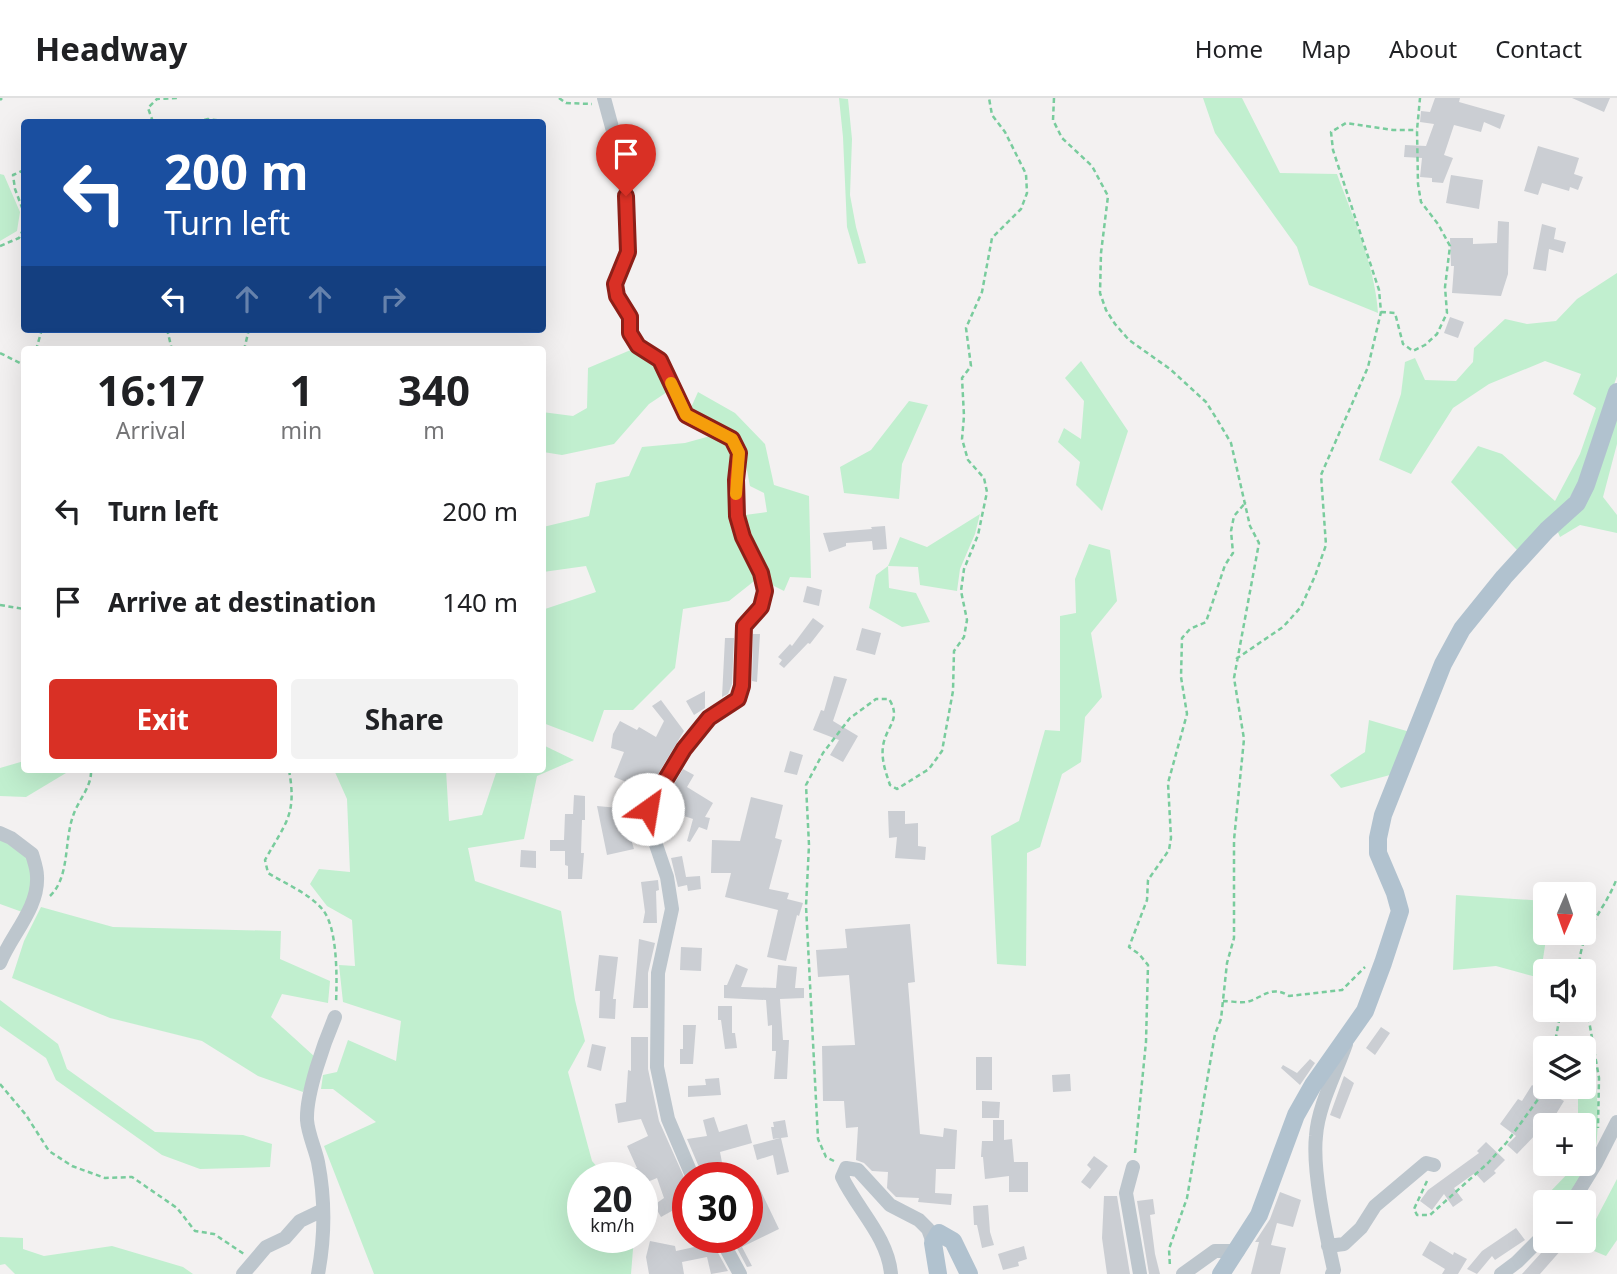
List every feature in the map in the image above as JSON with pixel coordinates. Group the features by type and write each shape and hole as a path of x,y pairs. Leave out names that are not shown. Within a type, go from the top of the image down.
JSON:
{"main road":[{"path":"1222,1274 1259,1215 1296,1115 1313,1085 1365,1011 1387,951 1400,911 1378,853 1378,838 1383,815 1443,664 1462,629 1504,577 1547,530 1577,503 1586,485 1617,391"},
{"path":"938,1274 933,1243 939,1233 953,1241 969,1274"}],"street":[{"path":"604,102 626,179 628,252 615,284 617,296 630,317 630,333 638,346 660,360 686,415 721,432 732,439 736,446 739,453 736,480 737,516 743,537 761,573 765,591 761,607 744,626 742,686 738,699 709,718 684,749 648,809 653,836 667,877 672,909 658,973 657,1067 667,1119 686,1162"},
{"path":"0,833 32,854 37,876 34,897 23,921 10,939 0,963"},
{"path":"318,1274 322,1251 322,1184 307,1123 308,1102 335,1017"},
{"path":"1332,1274 1334,1270 1317,1168 1316,1136 1324,1105 1350,1034"},
{"path":"1579,1190 1617,1122"},
{"path":"1328,1246 1344,1244 1361,1228 1375,1206 1394,1188 1426,1163 1434,1165"},
{"path":"1133,1167 1126,1193 1140,1274"},
{"path":"891,1274 890,1261 879,1238 848,1191 842,1177 846,1168 858,1170 890,1205 919,1220 928,1229 933,1243"},
{"path":"243,1274 266,1247 285,1238 300,1221 323,1210"},
{"path":"1501,1274 1533,1246"},
{"path":"1183,1274 1215,1251 1238,1251"},
{"path":"729,1253 740,1274"}],"path":[{"path":"152,119 149,108 157,99 179,98"},
{"path":"559,98 566,103 604,102"},
{"path":"846,1168 826,1157 818,1139 806,920 806,785 836,734 850,718 876,699 889,699 895,708 894,720 882,750 884,769 890,786 897,789 908,784 929,769 942,751 953,691 954,651 964,637 967,620 961,591 964,569 978,535 987,492 984,478 968,460 962,439 962,378 971,366 966,328 982,292 992,238 1021,209 1027,193 1026,174 1005,132 992,115 989,98"},
{"path":"1054,98 1052,120 1062,138 1092,166 1108,196 1101,253 1100,293 1106,310 1129,340 1170,369 1206,402 1231,443 1250,526 1259,543 1234,677 1244,739 1234,840 1234,938 1227,963 1221,1019 1214,1034 1187,1198 1169,1249 1170,1274"},
{"path":"1381,312 1395,313 1403,344 1413,351 1437,334 1447,313 1445,287 1450,246 1421,202 1418,184 1417,130 1420,98"},
{"path":"1236,659 1283,627 1301,607 1315,576 1326,545 1321,475 1368,367 1381,312 1379,290 1333,150 1332,132 1346,123 1393,130 1417,130"},
{"path":"21,171 13,174 21,205"},
{"path":"0,246 19,238 21,234"},
{"path":"0,353 21,364"},
{"path":"1133,1167 1138,1141 1146,1042 1148,965 1129,947 1147,900 1148,880 1169,850 1171,838 1168,783 1187,714 1181,677 1182,638 1190,629 1206,622 1225,565 1233,553 1231,531 1234,516 1246,502"},
{"path":"0,605 21,608"},
{"path":"34,897 46,900 56,890 66,858 72,817 87,790 90,773"},
{"path":"290,773 293,791 291,814 265,860 268,873 310,898 324,911 332,927 335,1017"},
{"path":"1579,959 1585,935 1599,915 1617,878"},
{"path":"1223,1001 1247,1002 1268,992 1283,992 1289,996 1342,989 1359,971 1387,951"},
{"path":"1590,1022 1600,1078 1598,1133"},
{"path":"0,1084 26,1115 49,1151 72,1166 105,1178 132,1177 177,1208 195,1231 214,1234 254,1260"},
{"path":"1434,1165 1414,1209 1417,1215 1430,1215 1488,1163 1538,1099"}],"green space":[{"path":"839,98 848,99 852,139 850,195 866,263 858,264 847,227"},
{"path":"1203,98 1242,98 1280,173 1337,174 1368,260 1378,313 1309,285 1297,247 1215,133"},
{"path":"0,174 4,175 20,212 17,231 0,241"},
{"path":"1617,273 1617,376 1582,477 1567,502 1517,550 1451,482 1478,446 1502,454 1555,501 1580,454 1596,408 1573,394 1581,374 1545,361 1489,384 1453,408 1411,474 1379,460 1401,394 1405,362 1415,358 1425,380 1456,381 1473,362 1474,348 1505,319 1527,324 1556,321 1577,299"},
{"path":"633,349 658,367 667,392 649,404 614,444 562,455 546,452 546,413 573,416 587,408 588,368"},
{"path":"1081,361 1128,431 1102,511 1076,485 1080,462 1058,442 1064,428 1081,439 1084,401 1065,378"},
{"path":"698,392 735,413 765,444 774,485 809,496 811,578 790,577 784,591 768,583 748,534 745,515 767,512 764,493 750,486 743,457 732,439 689,412"},
{"path":"909,401 928,405 902,464 899,499 844,493 840,467 871,450"},
{"path":"1617,409 1617,444 1603,497 1617,515 1617,533 1580,525 1560,537 1557,530"},
{"path":"714,435 728,444 735,454 732,483 758,578 729,601 683,609 675,668 633,710 604,710 593,742 546,724 546,609 596,592 586,566 546,572 546,526 589,516 596,483 629,476 642,447 685,443"},
{"path":"980,514 975,534 960,569 957,591 920,585 918,567 888,566 900,537 927,547"},
{"path":"1089,544 1110,550 1117,601 1091,633 1102,697 1085,717 1081,762 1062,774 1040,847 1027,853 1026,966 997,964 991,836 1019,821 1045,730 1060,731 1060,616 1076,613 1075,579"},
{"path":"888,566 889,588 916,593 930,622 902,627 869,608 876,575"},
{"path":"1369,720 1410,732 1390,775 1341,788 1330,775 1365,752"},
{"path":"546,746 574,760 546,772"},
{"path":"21,762 21,773 66,773 26,797 0,796 0,768"},
{"path":"335,773 446,773 449,821 482,815 496,773 544,773 537,776 524,839 468,848 475,881 561,911 575,1000 585,1041 568,1072 593,1162 567,1162 567,1253 633,1253 631,1274 374,1274 324,1146 376,1122 333,1089 321,1089 323,1075 337,1072 348,1040 396,1061 401,1021 343,1002 339,965 355,966 352,920 327,906 310,884 319,869 350,872 347,799"},
{"path":"0,836 25,850 34,877 25,913 0,904"},
{"path":"1456,895 1533,900 1533,945 1545,945 1543,959 1533,959 1533,976 1496,966 1453,970"},
{"path":"41,907 113,927 281,931 280,959 330,981 328,1003 282,994 271,1017 315,1057 303,1092 258,1076 202,1041 110,1018 12,978 24,941"},
{"path":"0,1000 58,1044 67,1069 155,1132 243,1135 272,1144 270,1167 200,1169 162,1155 56,1080 46,1058 0,1026"},
{"path":"1596,1085 1598,1111 1596,1143 1596,1113 1578,1113 1578,1099 1596,1099"},
{"path":"1565,1176 1586,1176 1575,1190 1552,1190"},
{"path":"1617,1179 1617,1240 1606,1256 1596,1252 1596,1219"},
{"path":"0,1237 23,1238 23,1249 44,1256 112,1246 183,1267 193,1274 15,1274 5,1264 0,1265"}],"building":[{"path":"1435,98 1460,98 1459,102 1505,115 1500,129 1484,122 1481,132 1454,125 1444,155 1453,158 1443,183 1420,177 1422,158 1404,157 1405,145 1426,146 1434,124 1420,122 1421,111 1430,112"},
{"path":"1572,98 1610,98 1604,112"},
{"path":"1538,146 1579,158 1574,174 1583,177 1578,190 1570,187 1569,191 1542,183 1538,195 1524,191"},
{"path":"1451,175 1483,180 1479,209 1446,203"},
{"path":"1498,221 1509,222 1508,274 1501,296 1452,293 1454,266 1451,266 1450,238 1473,238 1473,244 1497,243"},
{"path":"1542,224 1556,228 1554,239 1566,242 1563,253 1549,249 1546,271 1533,269"},
{"path":"1450,317 1464,322 1458,338 1444,333"},
{"path":"885,526 887,549 873,550 872,541 846,543 846,546 829,552 823,533 872,529 871,527"},
{"path":"807,586 822,590 819,606 803,602"},
{"path":"813,618 824,626 810,644 784,668 779,664 782,660 778,657 790,644 792,646"},
{"path":"862,628 881,633 875,655 856,650"},
{"path":"753,634 760,634 757,682 752,681"},
{"path":"725,638 734,638 732,684 728,694 722,697"},
{"path":"834,676 847,679 833,721 858,736 843,762 830,755 839,740 813,730 821,710 824,711"},
{"path":"705,691 705,708 694,715 686,701"},
{"path":"661,700 684,731 643,799 630,793 634,785 614,777 624,752 611,748 613,734 620,721 637,730 639,727 656,737 664,721 652,706"},
{"path":"790,751 803,755 797,775 784,772"},
{"path":"683,769 694,775 687,787 713,803 705,817 710,818 707,830 699,827 690,842 687,841 693,819 660,808"},
{"path":"574,795 585,796 585,820 582,820 582,879 568,879 565,851 550,851 550,840 564,840 565,814 573,814"},
{"path":"751,797 783,805 775,838 782,840 769,889 789,893 787,899 803,903 799,916 797,915 786,961 767,957 778,910 725,897 731,873 711,873 712,840 740,841"},
{"path":"597,806 619,808 618,831 641,825 643,836 631,839 634,849 607,855"},
{"path":"888,811 905,811 905,824 918,823 918,846 926,847 925,860 895,858 897,837 889,838"},
{"path":"521,850 536,851 536,868 520,867"},
{"path":"682,856 686,877 700,876 701,889 688,891 687,885 678,887 671,858"},
{"path":"658,880 657,923 643,923 645,912 641,882"},
{"path":"910,924 915,982 908,983 920,1134 943,1137 944,1128 957,1130 955,1169 936,1169 935,1193 952,1194 951,1205 918,1202 919,1198 896,1197 887,1188 888,1172 872,1171 856,1160 858,1127 846,1128 844,1101 823,1101 822,1046 855,1045 849,975 818,977 816,950 847,948 845,929"},
{"path":"639,939 655,943 648,973 648,1008 633,1008"},
{"path":"681,947 702,948 701,971 680,970"},
{"path":"599,955 618,957 613,999 616,999 615,1019 599,1018 600,991 595,991"},
{"path":"736,964 748,969 741,987 776,988 778,965 797,967 795,988 804,988 804,998 780,999 783,1040 789,1040 787,1079 774,1079 776,1051 772,1051 772,1025 768,1026 766,1000 724,998 724,985 727,985"},
{"path":"718,1006 732,1006 732,1033 735,1033 737,1048 725,1049 721,1020 718,1020"},
{"path":"683,1025 696,1025 693,1064 680,1064"},
{"path":"1381,1027 1390,1033 1375,1055 1366,1048"},
{"path":"631,1037 648,1037 648,1069 659,1121 677,1162 672,1162 672,1211 661,1217 658,1202 664,1198 658,1181 658,1162 634,1162 627,1146 648,1136 641,1119 618,1123 615,1104 626,1102 628,1070 631,1071"},
{"path":"592,1044 606,1047 601,1071 587,1067"},
{"path":"976,1057 992,1057 992,1090 976,1090"},
{"path":"1310,1059 1315,1063 1300,1085 1281,1068 1283,1065 1297,1073"},
{"path":"1070,1074 1071,1091 1053,1092 1052,1075"},
{"path":"1344,1076 1354,1083 1340,1119 1330,1115"},
{"path":"719,1078 721,1095 688,1097 688,1086 706,1085 705,1079"},
{"path":"1532,1085 1533,1099 1564,1101 1557,1113 1533,1113 1533,1137 1517,1154 1507,1145 1516,1136 1500,1124 1518,1099 1522,1101"},
{"path":"982,1101 1000,1102 999,1118 982,1118"},
{"path":"714,1117 719,1132 747,1124 752,1143 720,1152 722,1162 697,1162 687,1139 707,1136 703,1120"},
{"path":"785,1120 788,1137 781,1138 789,1172 777,1175 773,1155 757,1160 753,1145 780,1138 773,1139 771,1127 774,1127 773,1122"},
{"path":"993,1120 1004,1120 1004,1140 1012,1139 1014,1162 1028,1162 1028,1192 1009,1192 1009,1176 985,1179 981,1157 982,1141 993,1141"},
{"path":"1486,1142 1505,1160 1494,1171 1496,1173 1484,1183 1475,1173 1454,1188 1463,1200 1453,1207 1444,1194 1432,1210 1420,1201 1428,1190 1479,1153 1477,1151"},
{"path":"1094,1156 1108,1166 1090,1189 1081,1182 1091,1169 1087,1165"},
{"path":"1280,1192 1301,1200 1293,1227 1277,1223 1271,1245 1286,1248 1280,1274 1251,1274 1259,1242 1255,1242 1270,1219"},
{"path":"763,1195 779,1229 763,1237"},
{"path":"1104,1196 1117,1196 1130,1274 1107,1274 1102,1238"},
{"path":"1153,1199 1155,1214 1150,1215 1160,1274 1149,1274 1137,1201"},
{"path":"988,1205 994,1245 982,1248 977,1225 974,1225 973,1206"},
{"path":"1516,1228 1525,1240 1495,1260 1492,1256 1477,1274 1467,1269 1482,1251"},
{"path":"1430,1241 1453,1255 1454,1252 1467,1259 1458,1274 1442,1274 1445,1269 1422,1255"},
{"path":"658,1243 672,1245 672,1253 718,1253 728,1271 711,1274 707,1257 682,1262 684,1274 649,1274 647,1253 658,1253"},
{"path":"1024,1246 1027,1259 1018,1262 1019,1266 1003,1270 998,1254"},
{"path":"740,1253 745,1253 752,1266 747,1267"},
{"path":"1541,1253 1558,1253 1540,1274 1522,1274"}],"slow traffic":[{"path":"671,383 686,415 732,439 739,453 736,494"}],"route":[{"path":"626,196 628,252 615,284 617,296 630,317 630,333 638,346 660,360 686,415 732,439 739,453 736,480 737,516 743,537 761,573 765,591 761,607 744,626 742,686 738,699 709,718 684,749 648,809"}]}
